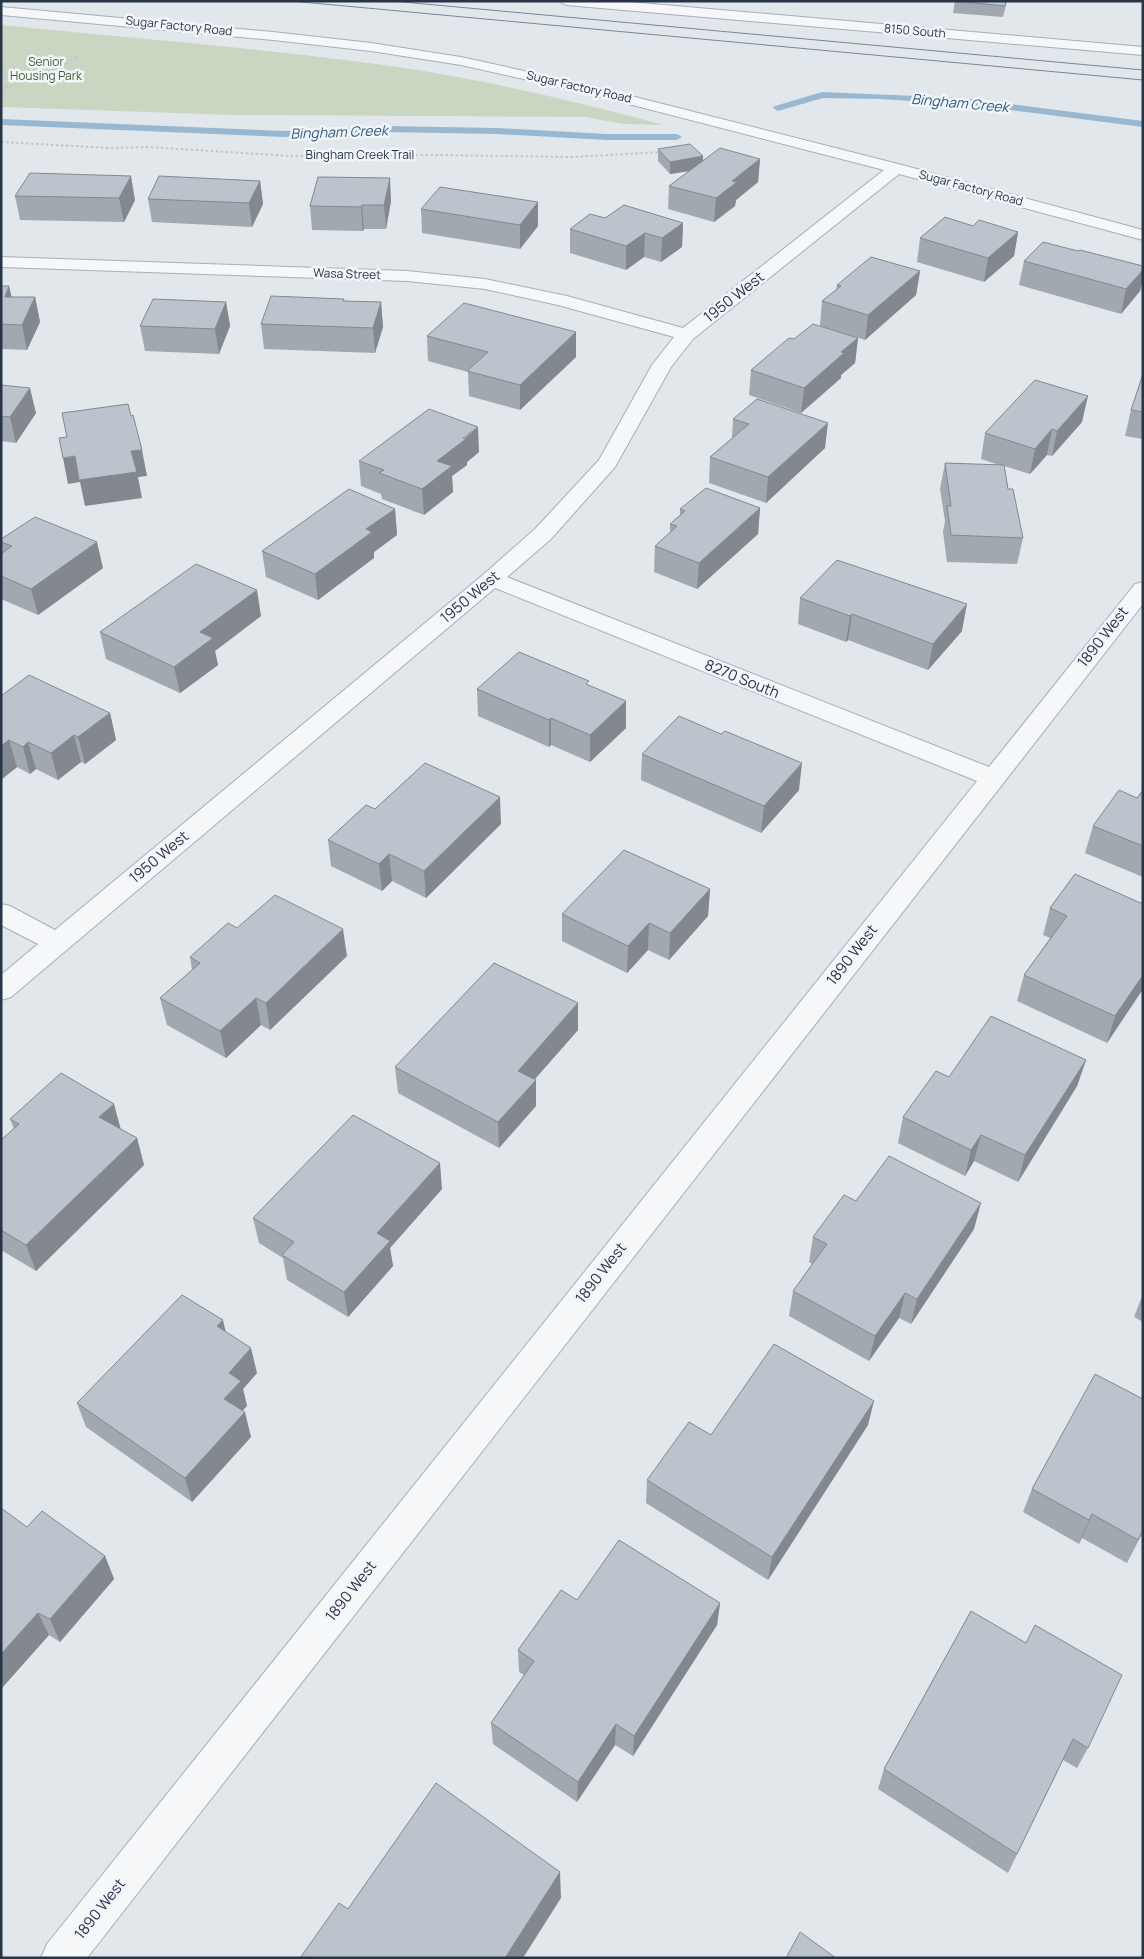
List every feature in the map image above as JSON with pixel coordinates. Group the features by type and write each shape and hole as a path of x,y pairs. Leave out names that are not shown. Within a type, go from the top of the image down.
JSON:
{"street":[{"name":"8150 South","path":"566,1 1143,51"},
{"name":"Sugar Factory Road","path":"1,11 273,36 371,47 462,61 587,89 896,168 1143,235"},
{"name":"1950 West","path":"1,990 492,580 542,534 608,463 662,364 686,335 896,168"},
{"name":"Wasa Street","path":"1,262 407,276 485,284 561,300 686,335"},
{"name":"8270 South","path":"492,580 992,778"},
{"name":"1890 West","path":"61,1958 1143,589"},
{"path":"1,913 57,943"}],"path":[{"path":"1,89 66,65 79,55"},
{"path":"56,62 66,65"},
{"path":"1,70 6,75 1,80"},
{"name":"Bingham Creek Trail","path":"1,142 110,148 148,147 289,156 437,155 574,157 660,152"}],"green space":[{"name":"Senior Housing Park","path":"1,25 245,49 425,71 528,91 664,125 624,124 585,117 233,115 1,107"}],"building":[{"path":"955,1 1006,1 1005,6"},
{"path":"690,144 703,156 670,162 658,149"},
{"path":"720,148 760,159 732,181 737,182 716,198 669,186"},
{"path":"30,173 131,176 119,198 15,196"},
{"path":"159,176 260,181 249,203 148,199"},
{"path":"318,177 390,178 384,205 362,205 361,207 310,206"},
{"path":"440,187 538,202 520,225 421,209"},
{"path":"624,205 683,223 662,238 645,233 626,246 570,229 590,214 605,218"},
{"path":"945,217 973,226 979,220 1018,232 988,258 920,238"},
{"path":"1043,242 1143,266 1143,270 1126,289 1024,261"},
{"path":"871,257 920,271 868,315 822,301 841,286 837,285"},
{"path":"1,286 9,286 5,297 35,297 22,325 1,324"},
{"path":"271,296 381,302 373,328 261,324"},
{"path":"153,299 226,302 215,329 140,326"},
{"path":"464,303 576,332 520,385 467,371 488,352 427,336"},
{"path":"813,324 858,338 804,388 751,370 789,338 794,339"},
{"path":"1143,374 1143,412 1131,410"},
{"path":"1035,380 1088,396 1057,431 1052,429 1035,449 985,433"},
{"path":"1,385 30,388 10,417 1,416"},
{"path":"757,399 828,423 768,477 710,457 749,424 733,419"},
{"path":"128,404 131,416 133,415 142,450 131,451 137,472 79,480 75,456 63,458 59,438 67,437 62,413"},
{"path":"429,409 478,427 463,438 466,439 437,461 452,466 422,489 379,473 384,470 359,461"},
{"path":"945,463 1004,465 1008,489 1013,489 1023,538 951,535 947,506 951,506"},
{"path":"706,488 760,508 699,563 655,546 677,526 670,524 685,511 680,509"},
{"path":"349,489 395,509 366,529 372,532 315,574 262,551"},
{"path":"35,517 97,542 31,589 1,576 1,554 12,546 1,542 1,539"},
{"path":"837,560 967,604 933,644 852,614 850,616 800,598"},
{"path":"196,564 257,590 200,632 213,638 174,667 100,632"},
{"path":"519,652 589,681 586,684 626,701 590,735 551,718 549,720 477,689"},
{"path":"29,675 110,713 78,737 74,735 51,753 28,742 23,747 9,740 1,746 1,696"},
{"path":"679,716 721,734 725,731 802,763 764,806 642,754"},
{"path":"425,763 500,797 424,871 389,854 379,864 328,840 366,805 375,809"},
{"path":"1119,790 1137,798 1143,790 1143,846 1093,826"},
{"path":"624,850 710,889 670,933 649,923 628,946 562,914"},
{"path":"1075,874 1143,904 1143,975 1115,1016 1024,975 1067,916 1050,908"},
{"path":"275,895 343,929 266,1003 256,998 220,1031 160,998 200,963 190,957 228,923 237,928"},
{"path":"494,963 578,1003 518,1071 536,1080 498,1122 395,1067"},
{"path":"991,1016 1086,1060 1025,1155 981,1135 971,1150 903,1117 936,1071 949,1077"},
{"path":"61,1073 114,1104 99,1117 137,1138 26,1245 1,1230 1,1140 19,1124 10,1119"},
{"path":"353,1115 440,1163 377,1233 390,1241 344,1292 282,1255 294,1242 253,1218"},
{"path":"889,1156 981,1203 917,1299 905,1293 875,1336 793,1291 827,1244 813,1237 844,1195 856,1201"},
{"path":"182,1295 223,1320 217,1326 251,1348 229,1373 241,1381 224,1399 245,1412 185,1478 77,1403"},
{"path":"774,1344 874,1401 772,1557 647,1480 689,1422 711,1435"},
{"path":"1095,1374 1143,1399 1143,1530 1138,1540 1092,1514 1089,1520 1032,1489"},
{"path":"1,1508 27,1527 42,1511 105,1556 50,1619 38,1613 1,1654"},
{"path":"619,1540 720,1603 634,1736 616,1724 578,1782 491,1723 534,1661 518,1650 561,1590 577,1600"},
{"path":"971,1611 1026,1643 1035,1625 1122,1675 1088,1748 1073,1739 1017,1854 884,1769"},
{"path":"436,1783 560,1872 505,1958 300,1958 339,1903 348,1909"},
{"path":"800,1932 836,1958 786,1958"}],"waterway":[{"name":"Bingham Creek","path":"778,108 822,95 879,96 963,101 1143,124"},
{"name":"Bingham Creek","path":"1,122 283,134 385,129 497,131 606,137 677,137"}],"tram line":[{"path":"291,1 1143,80"},
{"path":"392,1 1143,70"}]}
